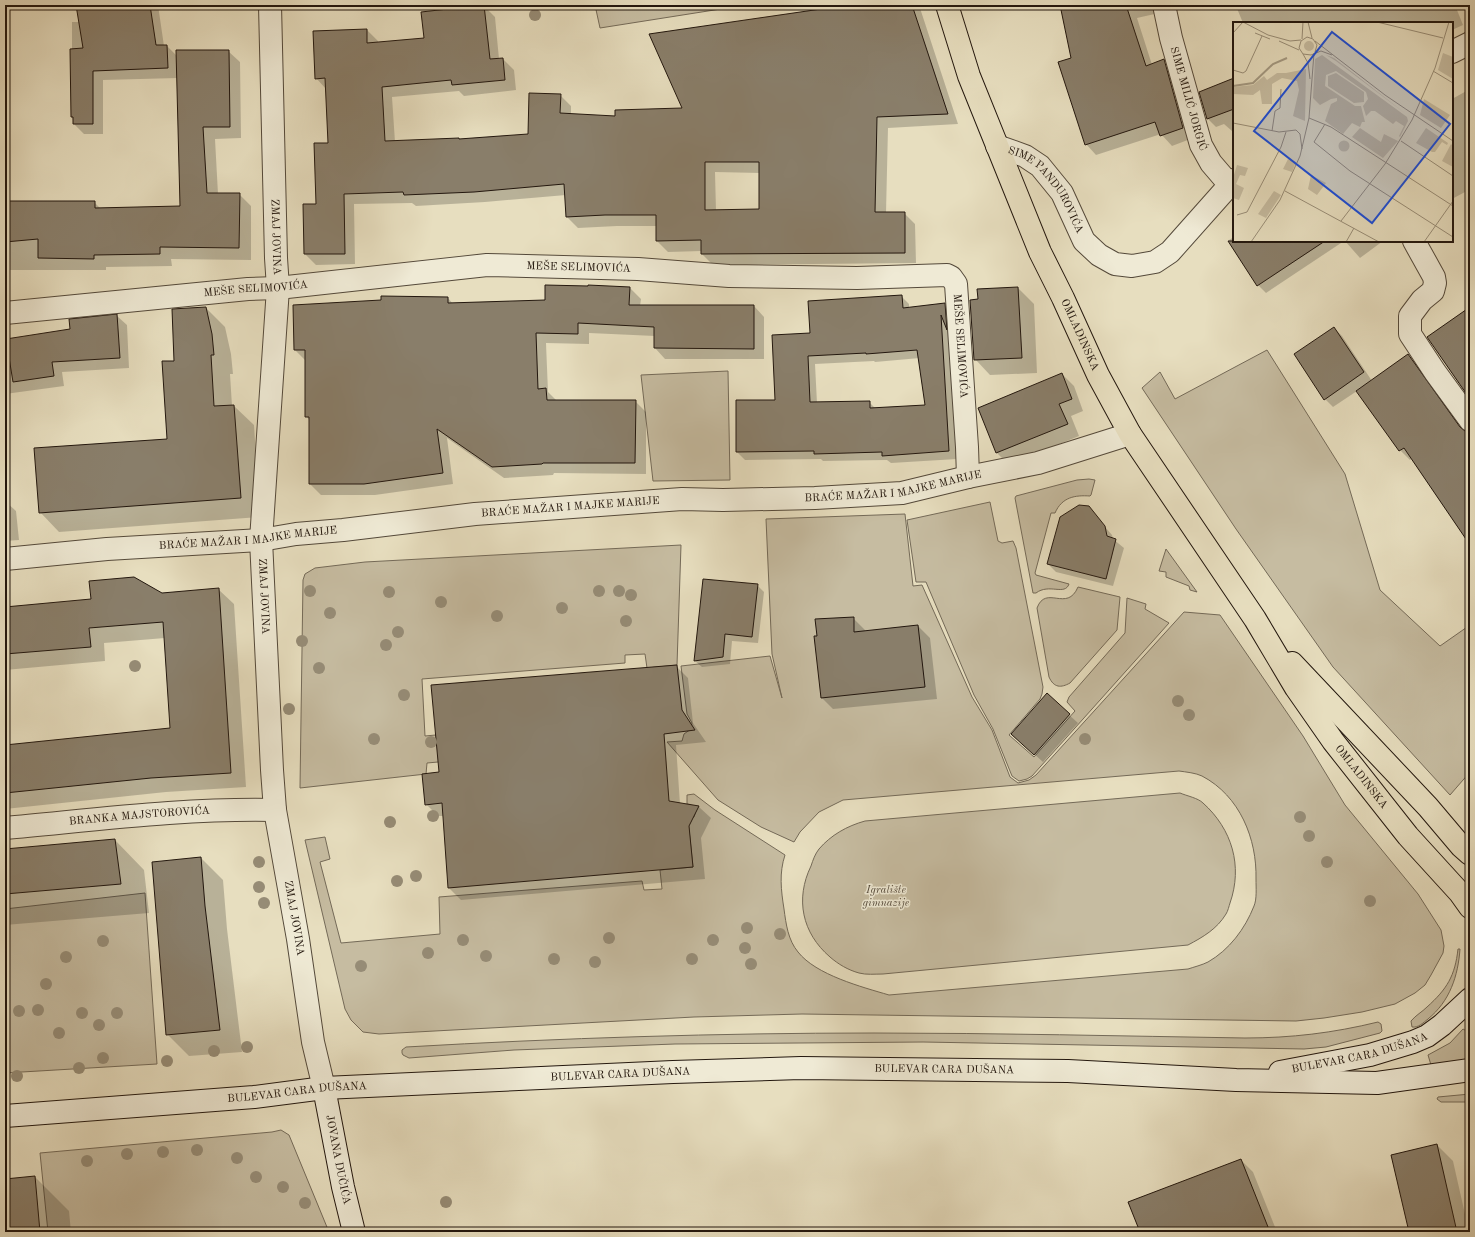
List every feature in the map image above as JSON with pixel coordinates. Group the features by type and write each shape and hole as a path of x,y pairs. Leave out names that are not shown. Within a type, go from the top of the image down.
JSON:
{"main road":[{"name":"OMLADINSKA","path":"947,5 969,76 1040,252 1098,375 1130,434 1267,637 1296,688 1332,741 1408,836 1460,893 1470,907"},
{"name":"OMLADINSKA","path":"1267,637 1428,807 1470,854"}],"street":[{"name":"ZMAJ JOVINA","path":"270,5 278,288 261,540 274,810 298,939 313,1042 324,1088"},
{"name":"SIME MILIĆ JORGIĆ","path":"1164,5 1171,38 1201,145 1211,163 1232,182"},
{"path":"1453,52 1470,43"},
{"name":"SIME PANDUROVIĆA","path":"997,146 1025,156 1040,166 1062,192 1084,241 1099,255 1115,264 1132,266 1155,262 1170,252 1232,182"},
{"path":"1415,242 1434,277 1435,283 1433,291 1422,300 1410,316 1410,334 1435,372 1470,420"},
{"name":"MEŠE SELIMOVIĆA","path":"5,313 248,289 278,288 487,265 638,269 729,276 857,278 947,275 951,277 956,284 968,477"},
{"name":"BRAĆE MAŽAR I MAJKE MARIJE","path":"5,559 107,549 261,540 296,534 515,511 682,499 723,500 815,498 902,493 968,477 1038,463 1130,434"},
{"name":"BRANKA MAJSTOROVIĆA","path":"5,828 162,813 240,809 274,810"},
{"name":"BULEVAR CARA DUŠANA","path":"1236,1080 1370,1055 1413,1042 1427,1036 1442,1025 1470,999"},
{"name":"BULEVAR CARA DUŠANA","path":"5,1116 254,1096 324,1088 801,1068 1068,1071 1236,1080 1377,1083 1470,1070"},
{"name":"JOVANA DUČIĆA","path":"324,1088 343,1187 354,1232"}],"green space":[{"path":"595,5 746,5 600,28"},
{"path":"1267,350 1345,474 1380,590 1440,646 1470,625 1470,772 1450,795 1333,667 1236,529 1142,388 1160,372 1175,399"},
{"path":"728,371 730,480 653,481 641,375"},
{"path":"1077,480 1095,480 1090,496 1079,496 1065,500 1061,503 1055,513 1051,513 1035,573 1036,575 1069,584 1064,589 1046,589 1033,593 1015,498 1016,496"},
{"path":"990,502 998,541 1002,543 1013,541 1016,548 1043,687 1040,699 1009,735 1034,757 1075,711 1067,702 1069,697 1125,633 1127,598 1146,604 1145,609 1169,623 1032,776 1019,781 1012,776 993,729 974,695 926,582 916,582 907,520"},
{"path":"905,514 913,586 922,585 972,697 992,730 1010,777 1018,783 1029,780 1036,775 1184,612 1220,615 1303,736 1345,805 1418,894 1441,930 1444,946 1443,953 1425,985 1415,993 1395,1004 1362,1012 1296,1021 802,1014 694,1017 379,1034 363,1032 351,1020 345,1009 305,840 325,837 330,859 320,862 341,943 440,934 439,897 642,881 644,890 662,889 660,870 693,867 688,820 694,817 695,810 687,804 687,795 694,794 715,810 785,855 781,875 781,888 788,932 798,952 806,960 828,974 878,992 889,995 1188,969 1208,962 1223,951 1241,931 1254,906 1256,900 1256,864 1249,834 1244,820 1236,807 1227,795 1200,775 1179,771 843,800 819,812 800,832 794,842 761,827 718,800 667,742 682,741 684,734 691,729 692,723 687,714 681,666 770,656 782,698 772,654 766,519"},
{"path":"681,545 677,665 647,668 645,654 625,655 625,663 422,679 425,736 446,734 449,761 427,763 426,774 300,788 303,580 305,574 315,568 365,562"},
{"path":"1166,549 1197,592 1190,590 1189,586 1166,577 1166,572 1159,571"},
{"path":"1078,587 1120,597 1117,630 1070,683 1064,686 1058,686 1051,681 1049,677 1037,608 1041,601 1046,598 1068,598"},
{"name":"Igralište gimnazije","path":"1180,793 1201,801 1213,813 1228,836 1235,862 1234,889 1227,913 1214,928 1204,936 1188,945 883,974 868,974 851,970 833,960 820,948 807,926 804,915 803,891 806,878 815,855 819,849 834,835 858,823 865,821"},
{"path":"145,893 157,1064 5,1073 5,909"},
{"path":"1458,949 1460,949 1459,959 1455,978 1447,996 1436,1012 1422,1024 1412,1027 1411,1021 1445,988 1455,967"},
{"path":"1378,1022 1381,1024 1382,1031 1380,1033 1326,1047 1304,1049 923,1042 675,1044 514,1050 409,1058 402,1053 402,1050 406,1047 582,1039 757,1034 920,1033 1262,1038 1328,1032"},
{"path":"1463,1029 1469,1035 1470,1039 1470,1062 1431,1065 1428,1055 1450,1043"},
{"path":"1470,1094 1470,1102 1441,1102 1437,1099 1438,1097"},
{"path":"281,1130 289,1135 329,1232 48,1232 40,1153"}],"building":[{"path":"76,5 150,5 156,45 167,45 168,68 93,71 93,124 73,124 73,117 71,117 70,49 83,48"},
{"path":"484,5 490,59 503,58 505,80 452,85 451,80 382,87 385,141 459,139 528,134 529,93 561,94 560,113 615,116 615,110 682,108 649,34 821,9 821,5 912,5 948,114 877,117 875,212 905,212 905,253 701,254 701,240 656,241 656,215 566,217 564,184 474,192 404,195 403,192 344,194 345,254 304,254 303,204 316,204 314,143 328,143 325,78 315,79 313,31 367,29 367,43 424,38 421,12","holes":["705,162 759,162 759,209 705,210"]},
{"path":"1060,5 1126,5 1146,66 1164,59 1183,128 1160,136 1155,122 1085,145 1058,62 1071,58"},
{"path":"176,50 229,50 230,127 203,127 207,193 240,193 239,248 160,247 160,254 94,255 94,259 38,258 38,239 5,242 5,201 95,201 95,208 180,206"},
{"path":"1233,78 1233,109 1207,119 1199,92"},
{"path":"1228,241 1323,242 1257,286"},
{"path":"545,285 630,287 629,305 754,305 754,349 654,348 654,327 578,323 578,334 536,333 538,389 546,388 547,400 636,400 635,463 543,463 492,467 437,429 443,473 364,484 309,484 309,417 305,417 305,350 294,350 293,305 381,300 381,296 448,297 448,303 545,300"},
{"path":"1018,287 1022,358 974,360 970,300 978,299 977,289"},
{"path":"902,295 903,308 945,303 947,330 941,315 949,451 882,456 882,452 814,454 814,451 736,452 736,400 775,400 772,335 810,333 808,301","holes":["917,350 925,405 870,408 870,401 810,402 808,356"]},
{"path":"206,307 212,334 214,355 211,355 214,406 234,405 241,498 39,513 34,448 167,439 162,361 174,361 172,309"},
{"path":"1470,307 1470,399 1427,337"},
{"path":"117,314 120,358 52,362 54,376 13,382 6,339 70,329 69,319"},
{"path":"1334,327 1364,372 1324,400 1294,354"},
{"path":"1408,354 1460,427 1465,431 1470,432 1470,545 1404,448 1399,451 1356,391"},
{"path":"1062,373 1072,399 1059,404 1068,424 996,453 978,408"},
{"path":"1079,505 1089,506 1105,526 1107,536 1116,539 1106,579 1047,564 1060,517"},
{"path":"134,577 162,593 219,588 231,773 151,778 5,793 5,745 170,728 163,622 89,628 91,647 5,654 5,607 91,599 89,581"},
{"path":"703,579 758,584 752,637 725,634 723,657 694,661"},
{"path":"854,617 854,632 918,625 925,687 821,698 814,636 817,636 815,619"},
{"path":"677,665 682,710 695,730 664,734 669,801 699,806 689,826 693,867 448,888 442,803 425,805 422,774 439,772 431,685"},
{"path":"1047,693 1070,714 1034,755 1011,734"},
{"path":"115,839 121,884 5,894 5,849"},
{"path":"201,857 205,906 220,1030 166,1035 152,862"},
{"path":"1437,1144 1457,1232 1409,1232 1391,1155"},
{"path":"1241,1159 1270,1232 1140,1232 1128,1202"},
{"path":"35,1176 40,1232 5,1232 5,1179"}]}
